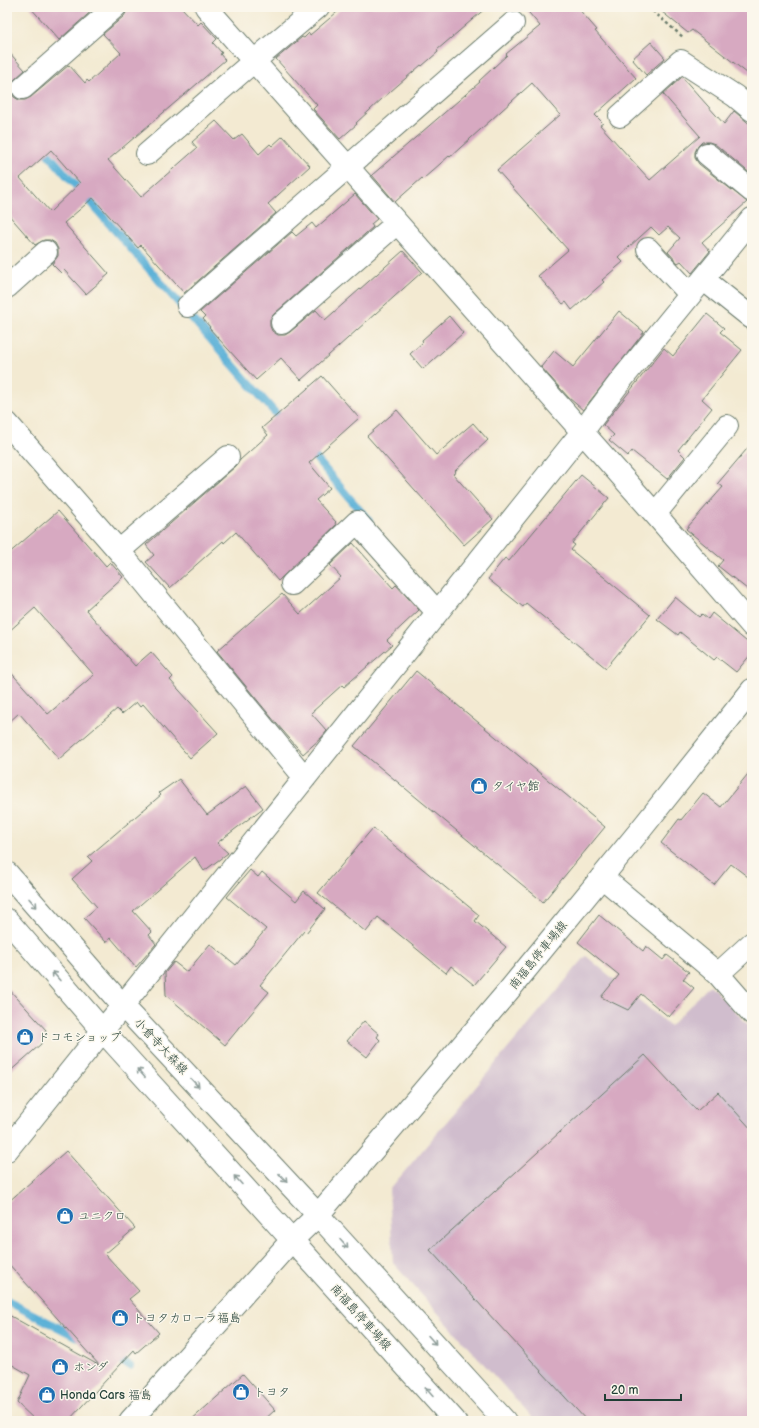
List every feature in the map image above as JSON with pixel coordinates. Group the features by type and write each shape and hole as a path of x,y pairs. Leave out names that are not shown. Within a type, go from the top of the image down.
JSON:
{"street":[{"path":"23,88 115,7"},
{"path":"206,7 655,514 752,626"},
{"path":"147,154 318,7"},
{"path":"188,306 513,23"},
{"path":"620,116 681,61 735,96 752,110"},
{"path":"707,154 752,191"},
{"path":"7,1150 582,432 622,379 752,219"},
{"path":"282,323 397,223"},
{"path":"648,249 697,286 752,318"},
{"path":"7,286 46,252"},
{"path":"7,423 118,551 305,778"},
{"path":"655,514 727,426"},
{"path":"118,551 228,457"},
{"path":"292,584 357,522 437,612"},
{"name":"南福島停車場線","path":"455,1421 292,1240 318,1215 515,983 752,690"},
{"name":"小倉寺大森線","path":"7,873 123,1006 318,1215"},
{"path":"602,877 718,974 752,1013"},
{"path":"7,920 103,1031 292,1240 130,1421"},
{"path":"718,974 752,943"},
{"path":"318,1215 505,1421"}],"shaded area":[{"path":"586,956 670,1026 710,985 752,1029 752,1421 535,1421 393,1263 389,1190"}],"building":[{"path":"30,7 96,7 59,40"},
{"path":"127,7 181,7 198,25 201,22 217,39 213,43 222,53 220,54 225,60 108,160 141,197 197,148 192,142 216,121 234,140 242,134 259,154 270,144 272,146 283,136 310,166 268,204 276,213 184,293 141,245 138,248 93,198 64,223 109,274 86,294 64,270 61,273 52,264 58,256 58,249 55,243 50,240 44,240 35,245 7,213 7,50 25,70 11,84 11,91 14,97 19,100 25,100 31,97 69,65 85,83 87,80 89,82 121,53 103,34 124,16 127,11","holes":["51,150 80,183 50,212 20,178"]},
{"path":"343,7 487,7 437,50 438,52 422,66 421,65 383,98 340,139 313,109 317,105 276,59 302,37 304,38 309,33 310,35"},
{"path":"524,7 577,7 597,30 595,31 636,78 595,115 603,123 600,125 650,180 700,136 663,94 682,77 724,124 734,111 752,126 752,175 715,144 702,142 695,152 695,158 699,164 747,202 702,242 710,251 692,273 681,261 678,263 668,252 680,238 668,227 659,235 651,227 618,257 623,262 602,280 604,282 572,310 566,302 563,304 538,276 568,250 497,170 560,115 532,83 450,157 449,156 423,179 422,178 395,202 372,175 480,82 479,81 507,55 506,54 540,26"},
{"path":"656,7 752,7 752,77 692,30 688,33"},
{"path":"651,42 665,58 646,75 632,59"},
{"path":"355,194 377,219 371,224 373,227 274,314 270,319 272,331 278,335 285,335 316,310 325,320 403,251 422,272 301,380 281,358 256,380 209,328 210,327 203,319 205,317 200,312 292,232 296,236 312,223 316,228"},
{"path":"619,311 644,332 583,410 569,398 541,367 554,351 573,367"},
{"path":"707,314 724,328 720,332 742,350 702,399 712,408 678,450 685,457 667,479 632,451 628,456 609,440 614,435 603,425 664,348 673,356"},
{"path":"449,316 463,333 423,369 410,354 423,342 422,340"},
{"path":"322,376 359,418 309,463 330,488 316,500 336,522 336,525 278,581 236,532 224,543 223,541 170,588 146,562 154,555 146,545 236,466 240,460 268,435 262,428"},
{"path":"397,410 436,455 473,423 488,440 453,474 493,519 464,545 367,436"},
{"path":"752,443 752,593 718,566 723,560 686,529 723,487 718,483"},
{"path":"581,475 609,498 572,543 575,545 571,550 650,615 606,668 526,603 523,607 488,579 505,558 509,561"},
{"path":"58,511 106,566 110,562 123,577 86,610 135,666 151,652 173,677 170,680 218,733 190,758 143,704 140,707 136,702 122,714 117,709 59,759 19,713 7,724 7,668 48,714 94,675 35,608 7,633 7,555"},
{"path":"353,543 393,588 396,585 419,610 387,640 392,645 344,687 342,685 311,713 327,731 303,754 217,651 282,594 300,614 341,577 330,565"},
{"path":"675,597 699,617 702,614 708,619 712,613 752,646 752,653 736,672 717,657 714,660 680,632 678,635 657,619"},
{"name":"タイヤ館","path":"416,671 605,827 543,902 354,746"},
{"path":"752,769 752,880 731,864 714,885 661,843 679,819 681,820 703,793 721,807"},
{"path":"179,779 207,815 246,786 263,808 217,843 228,853 204,871 195,857 133,911 152,932 149,935 156,944 136,967 111,938 106,942 84,918 97,907 72,879 92,861 88,857 161,795 159,793"},
{"path":"373,828 479,915 475,921 506,947 474,985 451,966 446,973 378,917 366,932 318,893"},
{"path":"250,870 258,877 262,872 296,901 304,891 325,909 306,933 304,931 260,985 269,992 225,1045 166,995 165,973 174,962 187,972 210,944 236,965 266,929 227,897"},
{"path":"599,915 643,951 646,946 663,960 667,955 689,972 683,979 694,988 669,1017 641,994 628,1010 601,997 619,975 578,942"},
{"name":"ドコモショップ","path":"7,987 46,1030 41,1044 7,1074"},
{"path":"364,1021 379,1034 377,1037 380,1040 367,1057 347,1041"},
{"path":"645,1055 697,1111 718,1092 752,1130 752,1421 587,1421 430,1250"},
{"path":"66,1151 135,1228 105,1254 139,1291 129,1299 159,1333 136,1353 134,1350 68,1421 36,1421 17,1403 30,1375 7,1362 7,1314 100,1366 7,1262 7,1203"},
{"name":"トヨタ","path":"243,1374 275,1410 263,1421 190,1421"}],"waterway":[{"path":"41,146 284,423"},
{"path":"308,449 369,521"},
{"path":"7,1301 81,1339"},
{"path":"114,1357 130,1366"}],"place":[{"name":"タイヤ館","path":"479,786"},
{"name":"ドコモショップ","path":"25,1037"},
{"name":"ユニクロ","path":"65,1216"},
{"name":"トヨタカローラ福島","path":"120,1318"},
{"name":"ホンダ","path":"60,1367"},
{"name":"トヨタ","path":"241,1392"},
{"name":"Honda Cars 福島","path":"47,1395"}]}
